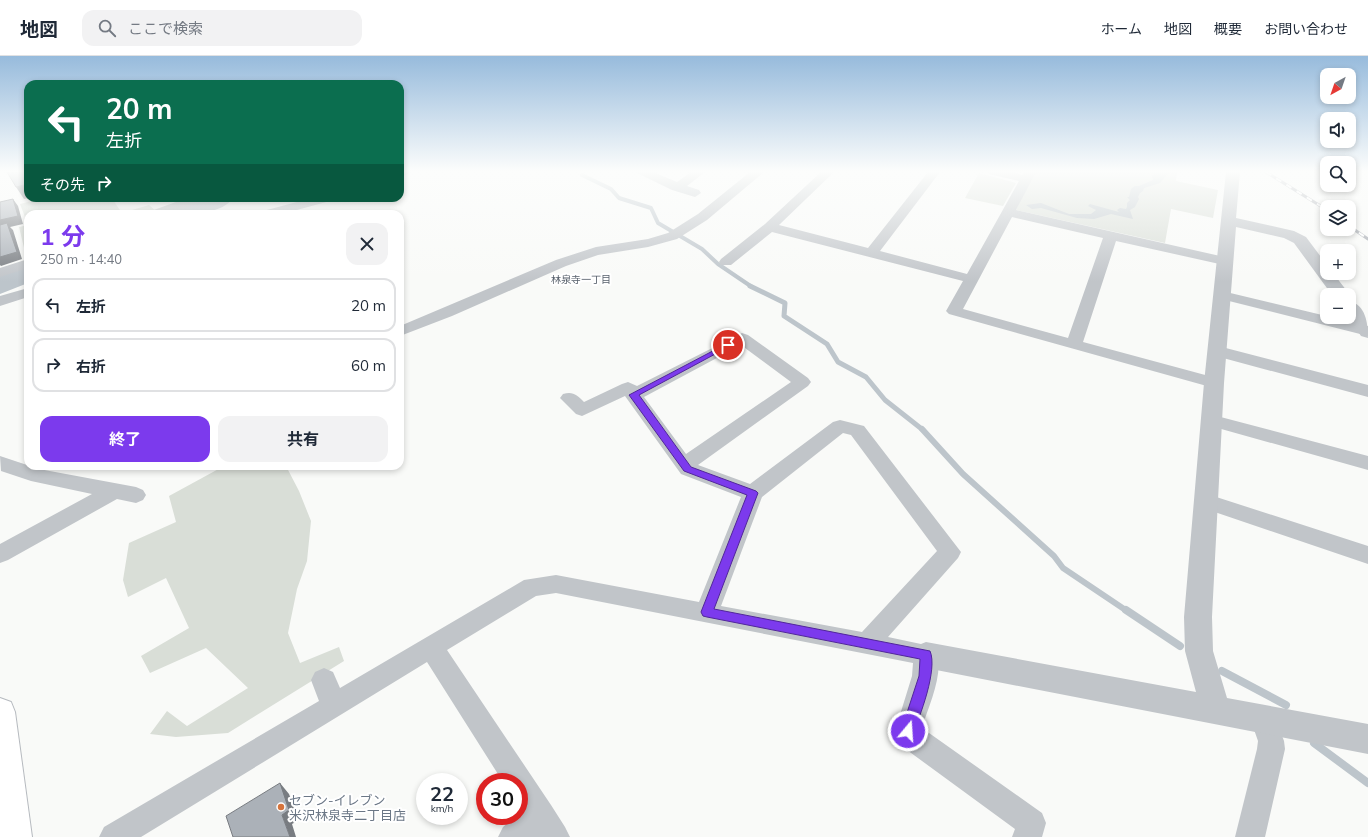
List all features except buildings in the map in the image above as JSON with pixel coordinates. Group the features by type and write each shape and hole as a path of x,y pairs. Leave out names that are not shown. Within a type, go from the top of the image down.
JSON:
{"main road":[{"path":"0,712 15,837"}],"street":[{"path":"404,329 541,271 586,254 652,242 683,230 711,208"},
{"path":"726,262 770,227 790,208"},
{"path":"871,253 906,208"},
{"path":"1010,208 954,311 1214,383"},
{"path":"1214,708 1199,651 1198,617 1213,421 1214,383 1218,351 1229,208"},
{"path":"1008,212 1224,261"},
{"path":"1228,220 1289,234 1300,240 1336,288"},
{"path":"770,227 971,279"},
{"path":"1074,345 1111,235"},
{"path":"0,273 24,264"},
{"path":"0,301 24,293"},
{"path":"1222,295 1368,331"},
{"path":"1356,315 1368,331"},
{"path":"684,465 802,382 742,338 634,395 684,465 688,469 753,493"},
{"path":"1218,351 1368,391"},
{"path":"569,398 582,410 628,388 637,393"},
{"path":"1213,421 1368,464"},
{"path":"707,612 753,493 840,426 857,430 950,552 867,643"},
{"path":"0,463 12,469 33,474 114,492 136,494"},
{"path":"33,474 42,470"},
{"path":"0,554 114,492"},
{"path":"1207,502 1368,555"},
{"path":"114,837 532,587 556,584 926,655 1214,708 1368,739"},
{"path":"431,647 548,826 513,837"},
{"path":"926,655 925,676 908,731 916,741 1032,823 1027,837"},
{"path":"324,680 333,705"},
{"path":"1250,837 1271,749 1271,741 1263,718"}],"shaded area":[{"path":"22,208 119,208 120,210 24,210 24,214"},
{"path":"137,208 153,208 155,210 132,210"},
{"path":"1017,208 1215,208 1213,218 1171,209 1165,243 1016,210"},
{"path":"1043,208 1055,208 1069,214 1091,214 1096,210 1093,208 1106,208 1119,212 1117,210 1119,208 1133,208 1130,210 1133,219 1111,214 1094,219 1077,218"},
{"path":"24,226 24,248 19,227"},
{"path":"217,470 288,470 299,491 311,521 307,561 297,589 288,633 300,663 339,647 344,661 228,733 176,737 150,734 167,711 187,726 248,688 206,648 150,673 141,656 189,628 166,578 128,597 123,580 129,543 176,522 169,496"}],"waterway":[{"path":"190,210 195,208"},
{"path":"651,208 658,223 702,249 718,264 752,287"},
{"path":"0,286 24,276"},
{"path":"752,287 785,303 784,316 827,344 838,362 866,377 885,400 923,430"},
{"path":"923,430 963,474 1054,556 1063,568 1127,611"},
{"path":"1126,610 1180,646"},
{"path":"1222,671 1286,705"},
{"path":"1314,743 1368,783"}],"railway":[{"path":"1356,231 1368,239"}],"place":[{"name":"セブン-イレブン 米沢林泉寺二丁目店","path":"281,807"}],"district":[{"name":"林泉寺一丁目","path":"581,279"}],"route":[{"path":"728,345 634,395 688,469 753,493 707,612 926,655 925,676 908,731"}]}
